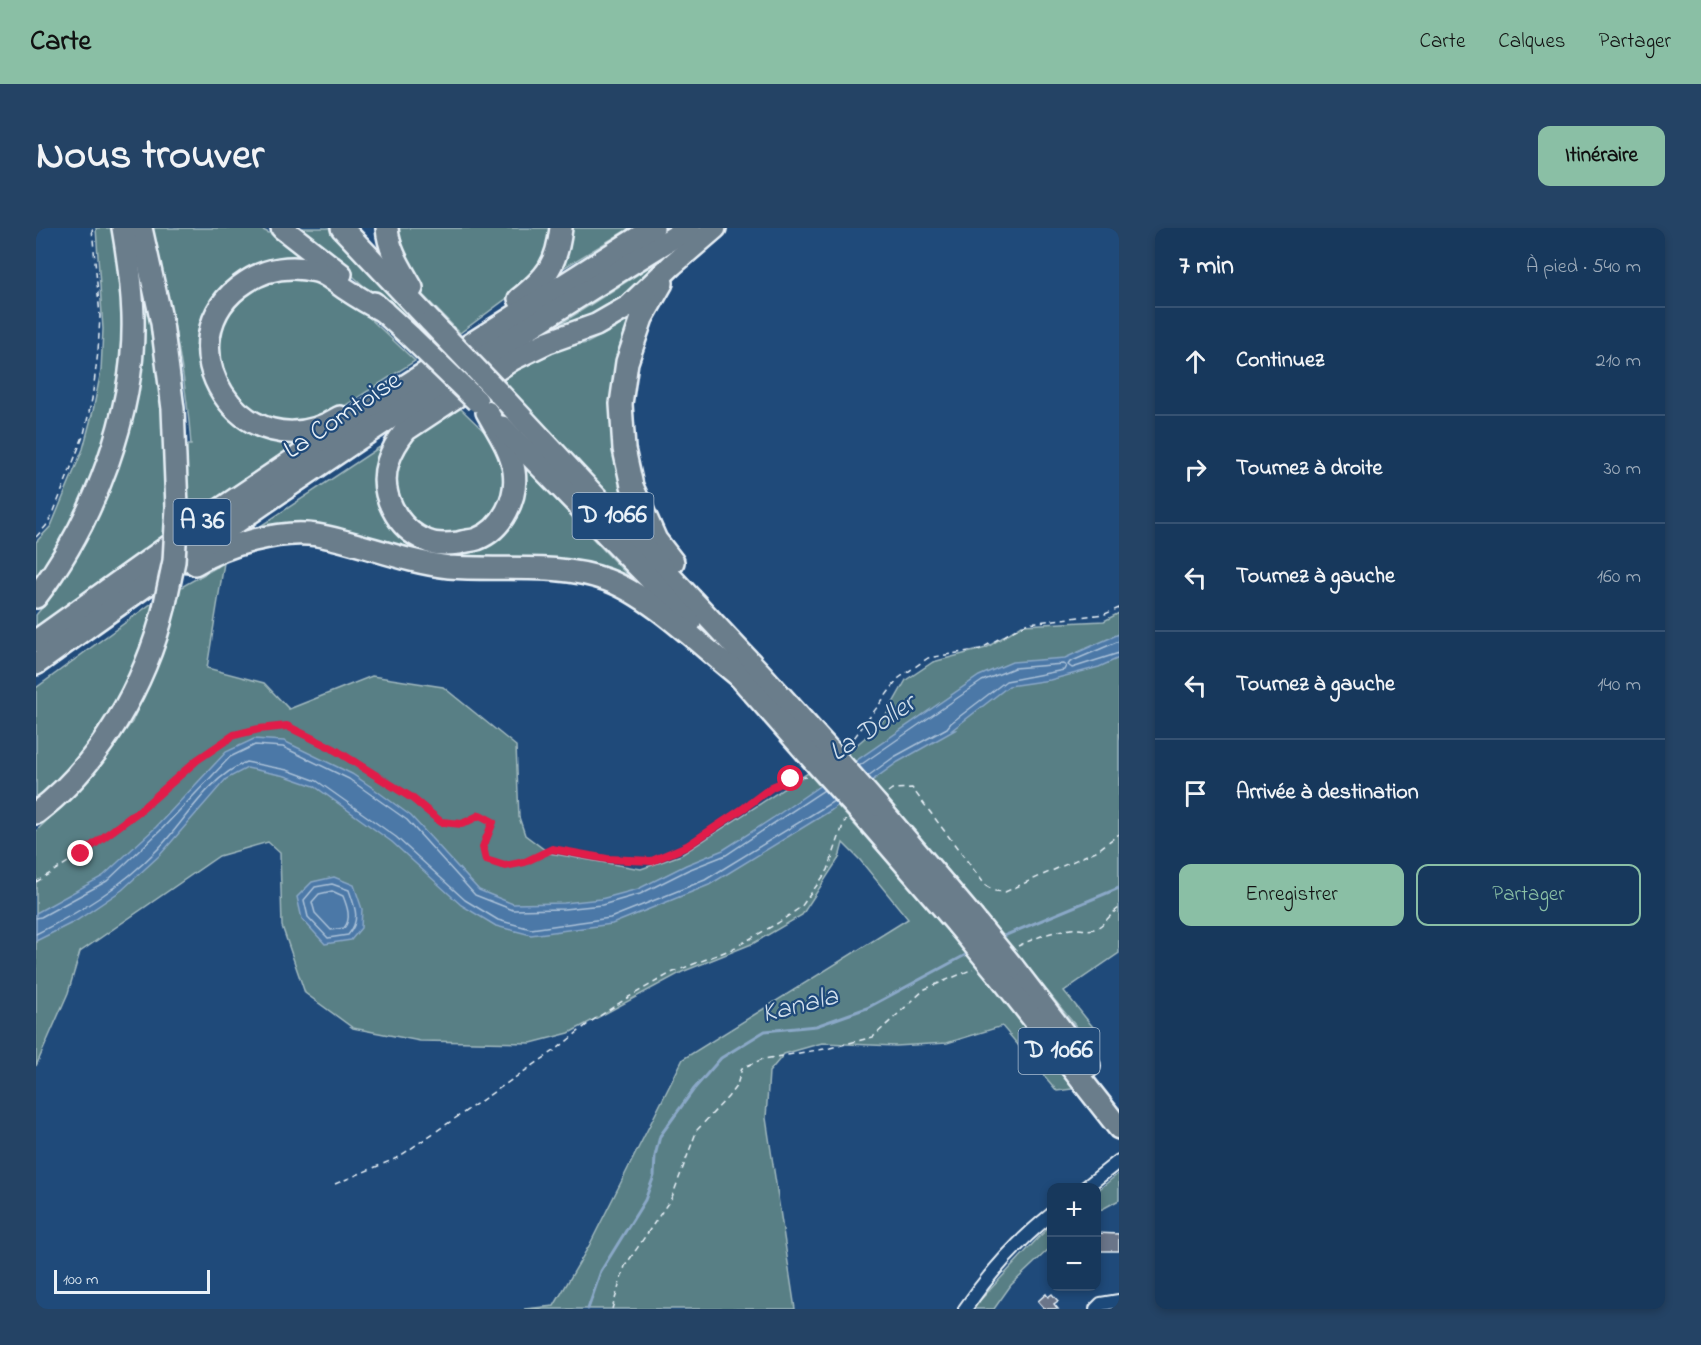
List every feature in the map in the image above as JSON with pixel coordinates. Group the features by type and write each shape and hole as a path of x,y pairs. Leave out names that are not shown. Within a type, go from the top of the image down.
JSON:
{"highway":[{"path":"36,597 50,579 78,531 101,481 120,422 130,372 133,317 130,269 123,228"},
{"path":"36,813 75,777 107,736 124,707 143,670 157,634 174,561 177,507 173,409 162,323 141,228"},
{"name":"D 1066","path":"282,228 327,262 411,337 651,580 739,676 824,760 869,808 964,921 1008,964 1119,1105"},
{"name":"D 1066","path":"342,228 763,676 824,760"},
{"path":"387,228 388,241 395,261 430,320"},
{"path":"494,328 504,310 541,281 550,269 558,251 561,228"},
{"name":"La Comtoise","path":"36,641 218,511 372,407 654,228"},
{"name":"La Comtoise","path":"36,664 236,522 486,355 689,228"},
{"path":"482,407 507,447 514,470 511,502 502,518 491,530 477,538 451,544 428,542 407,528 393,512 385,490 387,464 394,447 406,430 513,359 548,342 596,325 629,306 715,228"},
{"path":"672,265 642,318 627,362 621,404 624,448 632,486 656,540 700,597 729,641"},
{"path":"372,407 354,408 332,422 304,431 289,432 259,426 234,409 216,383 210,360 210,335 214,320 221,308 239,286 253,277 282,268 300,268 319,272 383,311"},
{"path":"147,584 183,571 208,556 249,541 276,536 314,534 404,560 435,565 583,573 608,580 633,592 739,676"},
{"name":"D 1066","path":"1008,964 1119,1128"}],"street":[{"path":"1091,1183 1116,1163"},
{"path":"966,1309 999,1266 1032,1229 1047,1218"},
{"path":"1096,1309 1101,1304 1119,1301"}],"path":[{"path":"36,537 46,526 54,511 84,434 92,399 100,316 92,228"},
{"path":"36,882 81,854 143,808 197,760 234,735 287,726 332,748 412,798 441,822 462,824 480,815 493,822 483,847 486,860 505,866 525,862 552,849 607,859 652,861 687,846 772,787 791,779 852,743 899,678 928,658 980,649 1028,623 1104,614 1119,608"},
{"path":"335,1184 397,1158 557,1049 589,1023 627,998 672,973 732,949 801,908 828,870 844,822 869,808 892,789 912,788 986,886 995,891 1005,892 1098,850 1119,834"},
{"path":"1008,964 1047,933 1076,928 1093,930 1119,908"},
{"path":"612,1309 625,1266 672,1197 698,1130 737,1085 742,1068 763,1059 830,1048 873,1037 925,989 976,968"}],"green space":[{"path":"96,228 114,228 121,289 118,375 106,432 86,497 36,584 36,542 51,526 83,449 101,371 103,329"},
{"path":"151,228 259,228 271,234 314,266 217,299 216,400 311,437 184,521 185,445 191,445 189,417 176,335"},
{"path":"287,228 332,228 428,332 421,338 321,247"},
{"path":"394,228 554,228 542,269 522,287 460,333 420,292"},
{"path":"571,228 630,228 560,270"},
{"path":"671,253 638,287 593,317 523,348"},
{"path":"143,268 161,375 167,458 168,532 36,629 36,615 56,591 92,531 116,472 132,411 137,269"},
{"path":"291,279 321,284 360,309 415,361 329,416 303,423 266,420 240,402 222,373 219,342 222,326 248,292 275,280"},
{"path":"640,308 620,357 650,544 498,381 537,357 587,343 616,328"},
{"path":"459,407 493,440 506,464 502,510 466,537 424,533 410,524 397,503 393,478 395,465 399,454 412,438"},
{"path":"392,439 377,464 375,487 388,520 399,534 481,548 495,540 514,521 520,505 522,488 519,461 633,581 595,567 493,562 247,535"},
{"path":"224,563 207,668 264,683 289,709 372,676 443,687 516,746 519,817 525,835 549,853 641,869 681,855 808,773 948,929 1080,1088 1057,1091 1002,1026 947,1043 896,1046 822,1043 784,1054 769,1072 766,1118 795,1309 524,1309 554,1306 589,1246 683,1059 908,919 860,860 843,843 839,858 802,915 754,943 682,972 569,1033 531,1043 420,1041 353,1028 305,993 282,926 280,853 268,842 219,856 80,952 68,993 36,1066 36,831 86,783 132,722 160,658 176,590"},
{"path":"159,598 143,654 86,753 36,803 36,688"},
{"path":"1119,613 1119,953 1064,991 1097,1032 1088,1041 979,907 847,753 881,724 906,680 933,662 986,648 1022,625 1104,621"},
{"path":"1119,1173 1119,1200 1101,1210 1101,1188"},
{"path":"1047,1230 1047,1251 1011,1285 994,1309 972,1309"}],"water":[{"name":"La Doller","path":"1119,634 1119,658 1099,667 1050,680 1009,686 952,730 955,730 898,762 830,811 709,885 612,924 531,935 496,926 461,905 392,842 314,786 285,776 247,768 226,779 160,855 122,890 76,921 36,941 36,913 103,876 156,827 226,752 254,739 284,741 352,774 370,786 411,816 479,890 513,904 564,903 601,899 638,889 723,850 979,676 1012,662 1065,658"},
{"path":"334,877 354,885 362,909 361,928 351,940 325,944 302,919 297,897 312,882"}],"building":[{"path":"1101,1233 1119,1234 1119,1251 1101,1251"},
{"path":"1046,1294 1048,1297 1052,1294 1058,1301 1054,1304 1058,1309 1045,1309 1038,1301"}],"waterway":[{"name":"Kanala","path":"999,938 1119,888"},
{"name":"Kanala","path":"588,1309 601,1271 645,1200 654,1176 655,1156 660,1136 694,1089 721,1058 765,1031 816,1026 867,1008 971,952"}],"route":[{"path":"81,854 143,808 197,760 234,735 287,726 332,748 376,775 412,798 441,822 462,824 480,815 493,822 483,847 486,860 505,866 525,862 552,849 607,859 652,861 687,846 772,787 791,779"}]}
